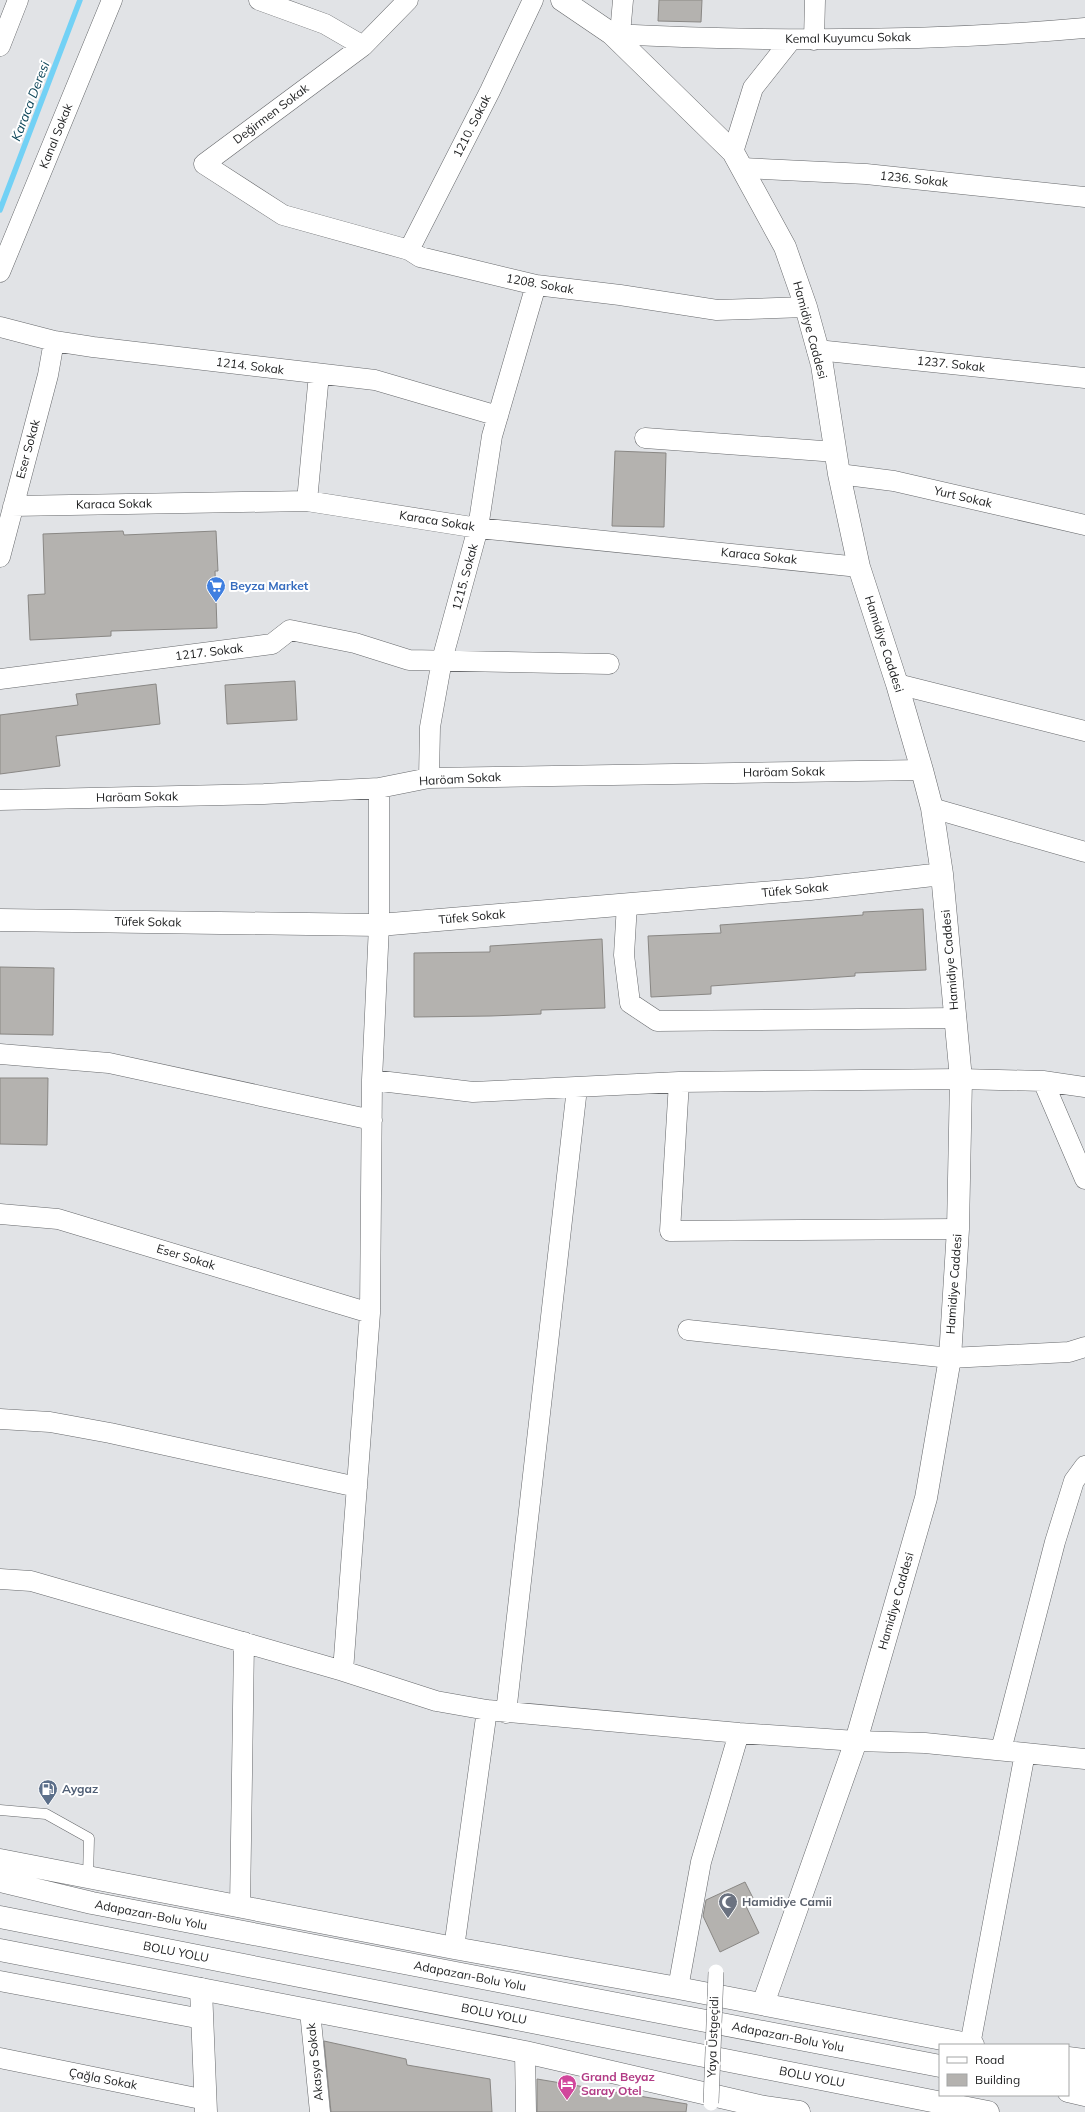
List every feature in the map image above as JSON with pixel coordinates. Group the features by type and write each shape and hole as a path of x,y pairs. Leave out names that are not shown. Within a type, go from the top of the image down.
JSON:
{"main road":[{"name":"Hamidiye Caddesi","path":"562,0 616,34 738,160 785,247 806,307 822,365 839,474 859,567 897,684 922,770 932,808 942,874 961,1079 958,1229 950,1358 926,1498 856,1741 762,2004"},
{"name":"Tüfek Sokak","path":"0,920 379,925 810,889 942,874"},
{"path":"0,1860 454,1948 678,1988 965,2044"},
{"name":"Adapazarı-Bolu Yolu","path":"0,1881 92,1903 939,2066"},
{"name":"BOLU YOLU","path":"0,1917 988,2112"},
{"path":"0,1950 525,2052 764,2109 799,2112"},
{"path":"201,1989 206,2106"},
{"path":"1069,2058 1085,2060"},
{"path":"1069,2076 1085,2077"},
{"path":"1069,2091 1085,2095"}],"street":[{"path":"0,46 18,0"},
{"name":"Kanal Sokak","path":"0,272 112,0"},
{"path":"258,0 325,24 363,46"},
{"name":"Değirmen Sokak","path":"283,215 204,164 363,46 408,0"},
{"name":"1210. Sokak","path":"409,250 490,91 533,0"},
{"path":"616,34 622,0"},
{"path":"814,0 814,40"},
{"name":"Kemal Kuyumcu Sokak","path":"616,34 814,40 1018,34 1085,28"},
{"path":"738,160 753,88 791,40"},
{"name":"1236. Sokak","path":"738,160 1085,197"},
{"name":"1208. Sokak","path":"283,215 409,250 420,257 536,285 620,295 717,310 806,307"},
{"name":"1215. Sokak","path":"429,778 430,727 442,660 478,528 492,436 536,285"},
{"name":"1214. Sokak","path":"0,327 54,341 93,348 376,380 498,416"},
{"name":"Eser Sokak","path":"0,557 48,375 54,341"},
{"name":"1237. Sokak","path":"817,350 1085,378"},
{"path":"307,501 319,374"},
{"path":"645,438 836,452"},
{"name":"Yurt Sokak","path":"839,474 894,481 1085,525"},
{"name":"Karaca Sokak","path":"13,506 307,501 478,528 859,567"},
{"name":"1217. Sokak","path":"0,678 272,644 290,630 355,643 409,660 609,664"},
{"path":"897,684 1085,731"},
{"name":"Haröam Sokak","path":"0,800 264,794 379,788 429,778 922,770"},
{"path":"343,1671 370,1313 372,1080 379,925 379,788"},
{"path":"932,808 1085,852"},
{"path":"627,904 624,955 630,1003 657,1021 956,1018"},
{"path":"0,1054 110,1063 372,1120"},
{"path":"372,1080 472,1092 678,1082 961,1079 1043,1081 1085,1087"},
{"path":"1043,1081 1085,1179"},
{"path":"678,1082 670,1230 958,1229"},
{"path":"454,1948 497,1711 577,1088"},
{"name":"Eser Sokak","path":"0,1214 58,1219 370,1313"},
{"path":"688,1330 950,1358 1069,1352 1085,1347"},
{"path":"0,1419 50,1422 110,1433 357,1487"},
{"path":"1001,1750 1055,1542 1074,1482 1085,1466"},
{"path":"0,1579 30,1582 343,1671 436,1701 497,1711 739,1733 856,1741 925,1743 1085,1759"},
{"path":"240,1907 244,1642"},
{"path":"678,1988 701,1862 739,1733"},
{"path":"970,2044 1025,1753"},
{"name":"Yaya Üstgeçidi","path":"711,2103 716,1972"},
{"path":"0,1982 202,2019"},
{"name":"Akasya Sokak","path":"310,2011 320,2112"},
{"path":"525,2052 526,2112"},
{"name":"Çağla Sokak","path":"0,2058 206,2106"}],"lane":[{"path":"0,1810 46,1814 89,1838 88,1878"}],"building":[{"path":"659,0 702,0 701,22 658,21"},
{"path":"615,451 666,453 664,527 612,526"},
{"path":"123,531 124,535 216,531 218,571 215,571 217,628 111,631 111,636 30,640 28,595 45,594 43,534"},
{"path":"295,681 297,720 227,724 225,685"},
{"path":"156,684 160,724 56,736 60,766 0,774 0,715 78,705 76,694"},
{"path":"923,909 926,970 855,973 855,976 711,986 711,994 651,997 648,936 721,933 720,925 863,915 863,912"},
{"path":"602,939 605,1008 541,1010 541,1014 414,1017 414,953 490,952 490,946"},
{"path":"0,967 54,968 53,1035 0,1034"},
{"path":"0,1078 48,1078 47,1145 0,1144"},
{"name":"Hamidiye Camii","path":"745,1882 753,1898 744,1902 759,1933 720,1952 703,1916 706,1900"},
{"path":"324,2041 406,2059 407,2065 490,2079 492,2112 331,2112"},
{"path":"537,2079 687,2104 686,2112 537,2112"}],"waterway":[{"name":"Karaca Deresi","path":"0,210 80,0"}],"place":[{"name":"Beyza Market","path":"216,603"},
{"name":"Aygaz","path":"48,1806"},
{"name":"Hamidiye Camii","path":"728,1919"},
{"name":"Grand Beyaz Saray Otel","path":"567,2101"}]}
